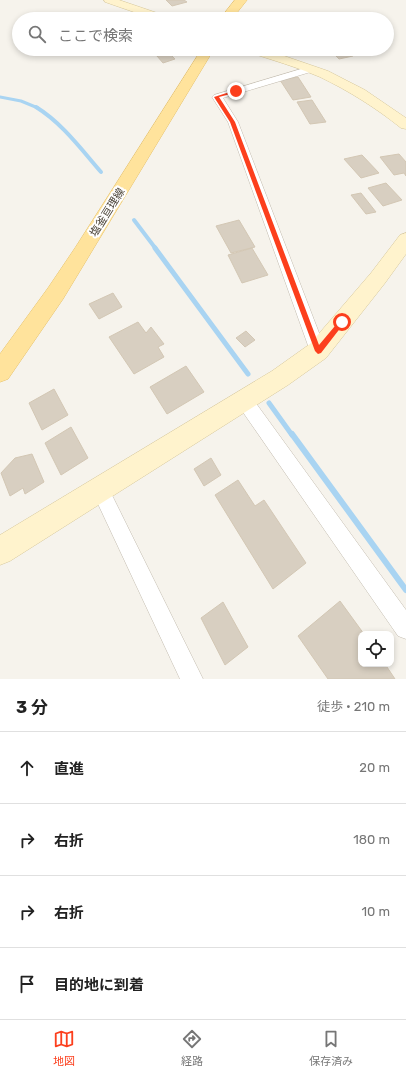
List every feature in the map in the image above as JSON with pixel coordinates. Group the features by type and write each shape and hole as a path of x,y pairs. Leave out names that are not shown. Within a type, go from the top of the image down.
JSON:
{"main road":[{"path":"232,12 241,0"},
{"name":"塩釜亘理線","path":"0,372 42,313 82,251 204,56"}],"street":[{"path":"109,0 144,12"},
{"path":"273,56 311,69 361,94 377,103 406,125"},
{"path":"311,69 216,97 233,122 318,351"},
{"path":"0,551 280,378 318,351 378,278 406,240"},
{"path":"244,400 406,628"},
{"path":"100,489 192,679"}],"building":[{"path":"166,0 184,0 187,2 172,6"},
{"path":"157,56 172,56 175,59 163,63"},
{"path":"336,56 353,56 339,59"},
{"path":"298,77 311,97 293,100 280,80"},
{"path":"312,100 326,122 310,124 297,102"},
{"path":"399,154 406,162 406,176 404,173 394,175 380,157"},
{"path":"362,155 379,173 361,178 344,159"},
{"path":"386,183 402,200 383,206 368,188"},
{"path":"361,193 376,212 366,214 351,195"},
{"path":"239,220 255,247 231,253 216,226"},
{"path":"252,248 268,275 242,283 228,255"},
{"path":"113,293 122,307 99,319 89,304"},
{"path":"138,322 146,333 151,327 164,344 158,347 164,357 134,374 109,337"},
{"path":"246,331 255,340 245,347 236,338"},
{"path":"186,366 204,392 167,414 150,387"},
{"path":"54,389 68,415 42,430 29,403"},
{"path":"71,427 88,458 61,475 45,443"},
{"path":"32,454 44,482 25,494 23,488 10,496 1,473 15,458"},
{"path":"211,458 221,475 204,486 194,469"},
{"path":"238,480 255,506 264,500 306,563 273,589 215,495"},
{"path":"340,601 362,631 358,631 358,667 387,667 395,679 328,679 298,636"},
{"path":"223,602 248,647 225,665 201,618"}],"waterway":[{"path":"0,97 21,101 37,107"},
{"path":"37,107 63,129 101,172"},
{"path":"134,220 156,249"},
{"path":"155,248 248,374"},
{"path":"269,403 292,435"},
{"path":"292,434 406,590"}],"route":[{"path":"236,91 216,97 233,122 318,351 342,322"}]}
